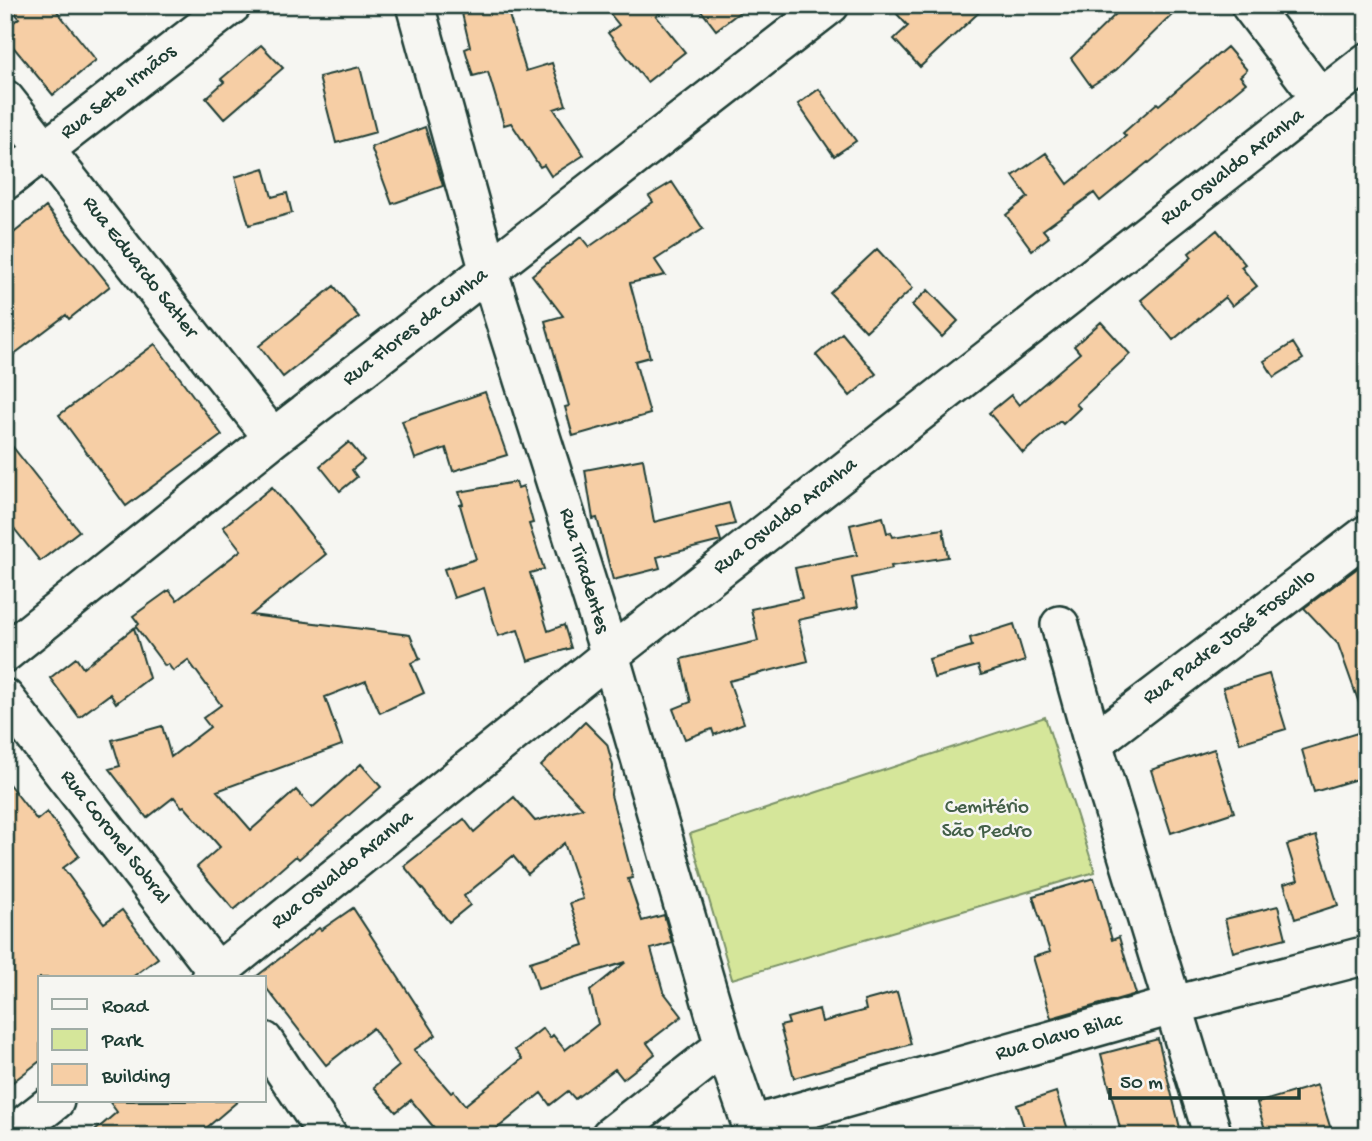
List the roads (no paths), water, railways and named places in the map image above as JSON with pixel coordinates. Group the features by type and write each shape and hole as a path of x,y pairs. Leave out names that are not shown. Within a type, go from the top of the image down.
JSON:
{"street":[{"name":"Rua Sete Irmãos","path":"5,181 232,5"},
{"name":"Rua Tiradentes","path":"415,5 489,272 610,654 724,1046 753,1130"},
{"name":"Rua Flores da Cunha","path":"5,653 273,438 830,5"},
{"path":"1250,5 1321,99"},
{"name":"Rua Osvaldo Aranha","path":"217,976 610,654 1367,62"},
{"name":"Rua Eduardo Satler","path":"5,99 273,438"},
{"name":"Rua Padre José Foscallo","path":"1093,743 1367,534"},
{"path":"1060,625 1093,743 1213,1136"},
{"name":"Rua Coronel Sobral","path":"5,698 217,976"},
{"name":"Rua Olavo Bilac","path":"753,1130 1175,1005 1367,954"},
{"path":"266,1044 328,1136"},
{"path":"610,1136 724,1046"},
{"path":"10,1136 53,1102"}],"park label":[{"name":"Cemitério São Pedro","path":"987,820"}]}
